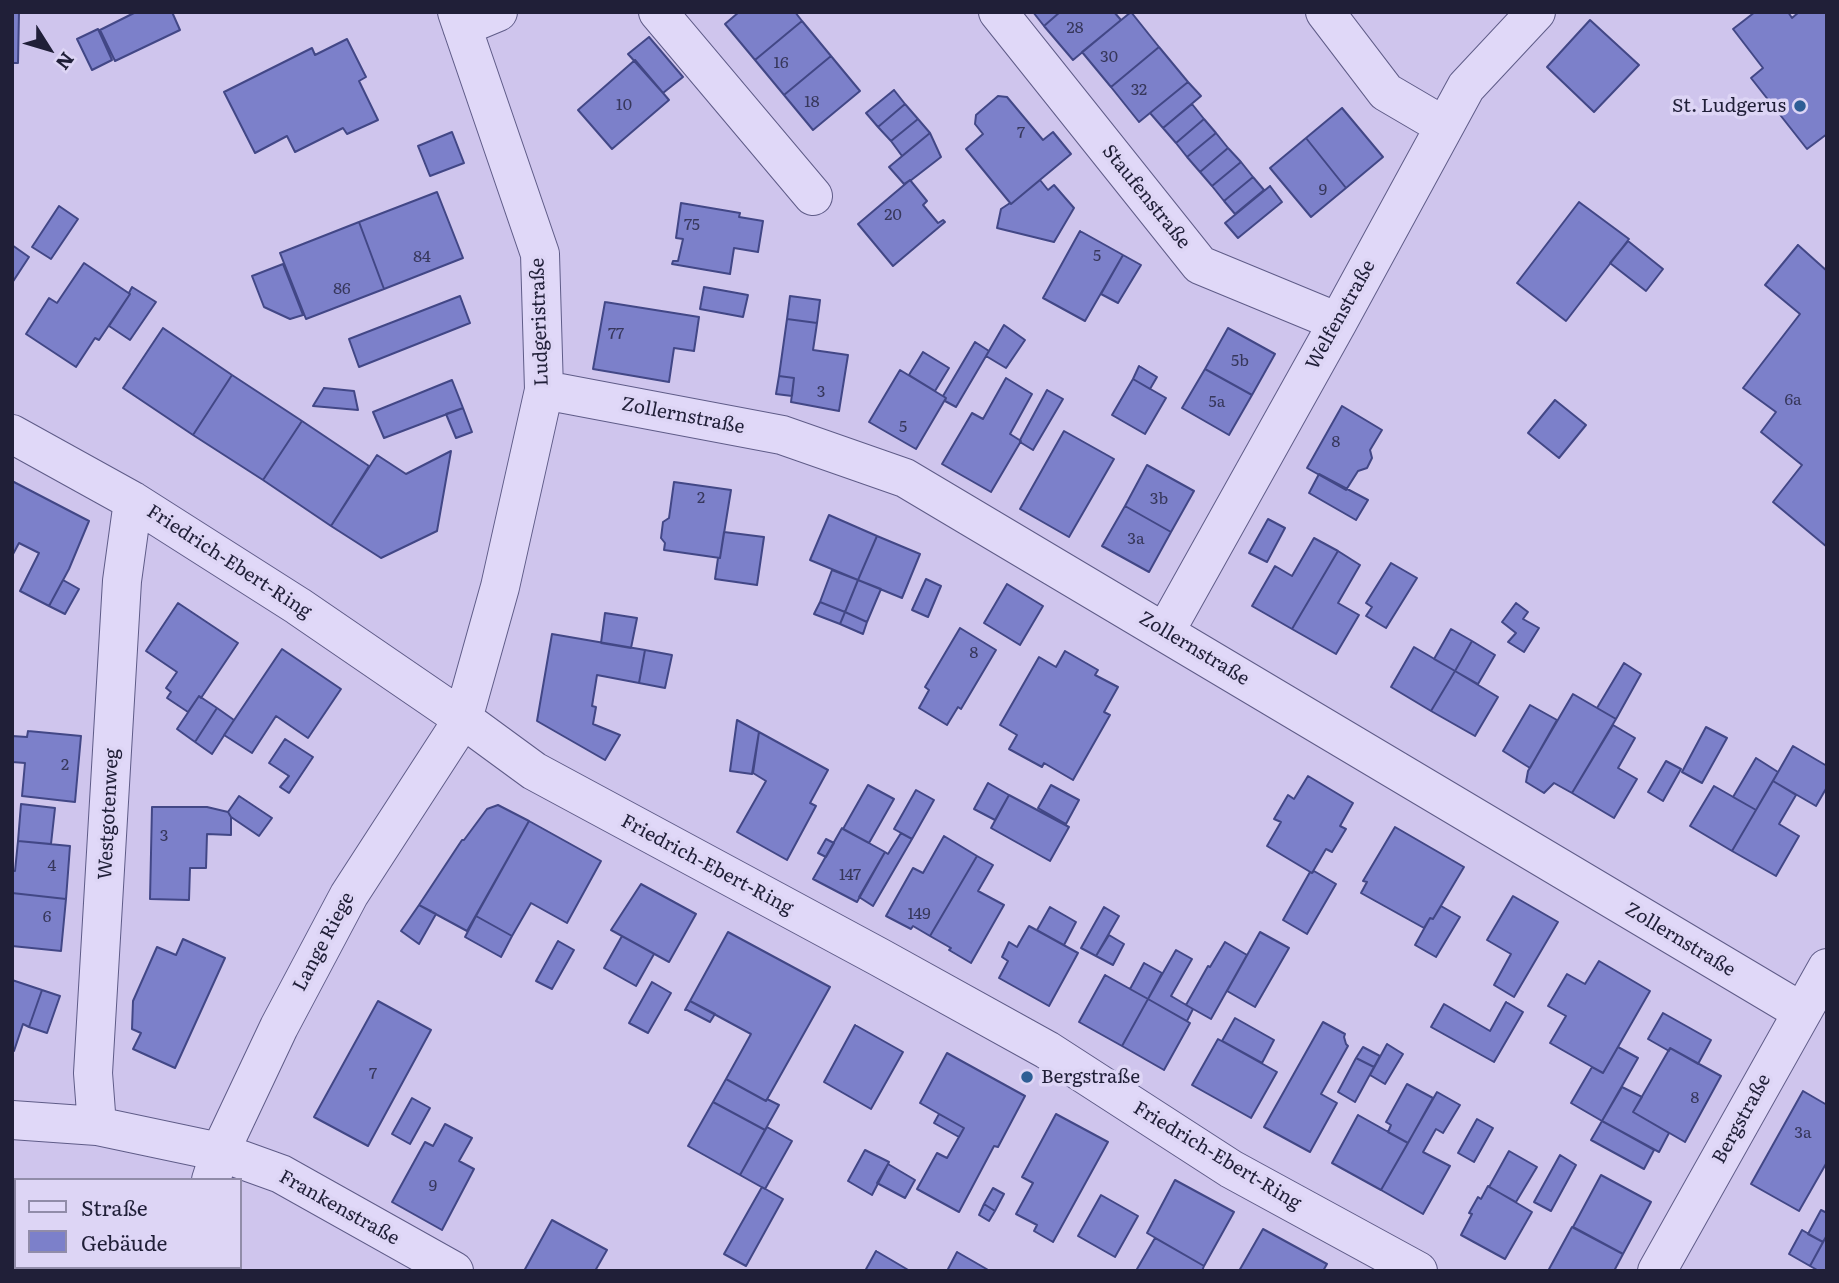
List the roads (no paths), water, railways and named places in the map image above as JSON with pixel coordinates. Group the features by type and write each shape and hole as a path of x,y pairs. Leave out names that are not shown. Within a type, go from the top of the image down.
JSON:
{"street":[{"path":"460,20 498,12"},
{"path":"658,12 813,196"},
{"name":"Staufenstraße","path":"998,12 1200,265 1338,322"},
{"path":"1325,12 1386,92 1444,126"},
{"name":"Welfenstraße","path":"1165,632 1466,87 1536,12"},
{"name":"Ludgeristraße","path":"460,20 540,254 544,390 499,587 463,719"},
{"name":"Zollernstraße","path":"544,390 782,435 905,478 1802,1012"},
{"name":"Friedrich-Ebert-Ring","path":"12,434 133,501 298,606 534,771 856,944 1046,1050 1231,1169 1418,1271"},
{"name":"Westgotenweg","path":"97,1126 93,1073 122,581 133,501"},
{"name":"Lange Riege","path":"216,1166 279,1027 349,895 463,719"},
{"name":"Bergstraße","path":"1657,1271 1827,968"},
{"name":"Frankenstraße","path":"12,1120 97,1126 216,1166 281,1174 454,1271"}],"place":[{"name":"St. Ludgerus","path":"1800,106"},
{"name":"Bergstraße","path":"1027,1077"}]}
